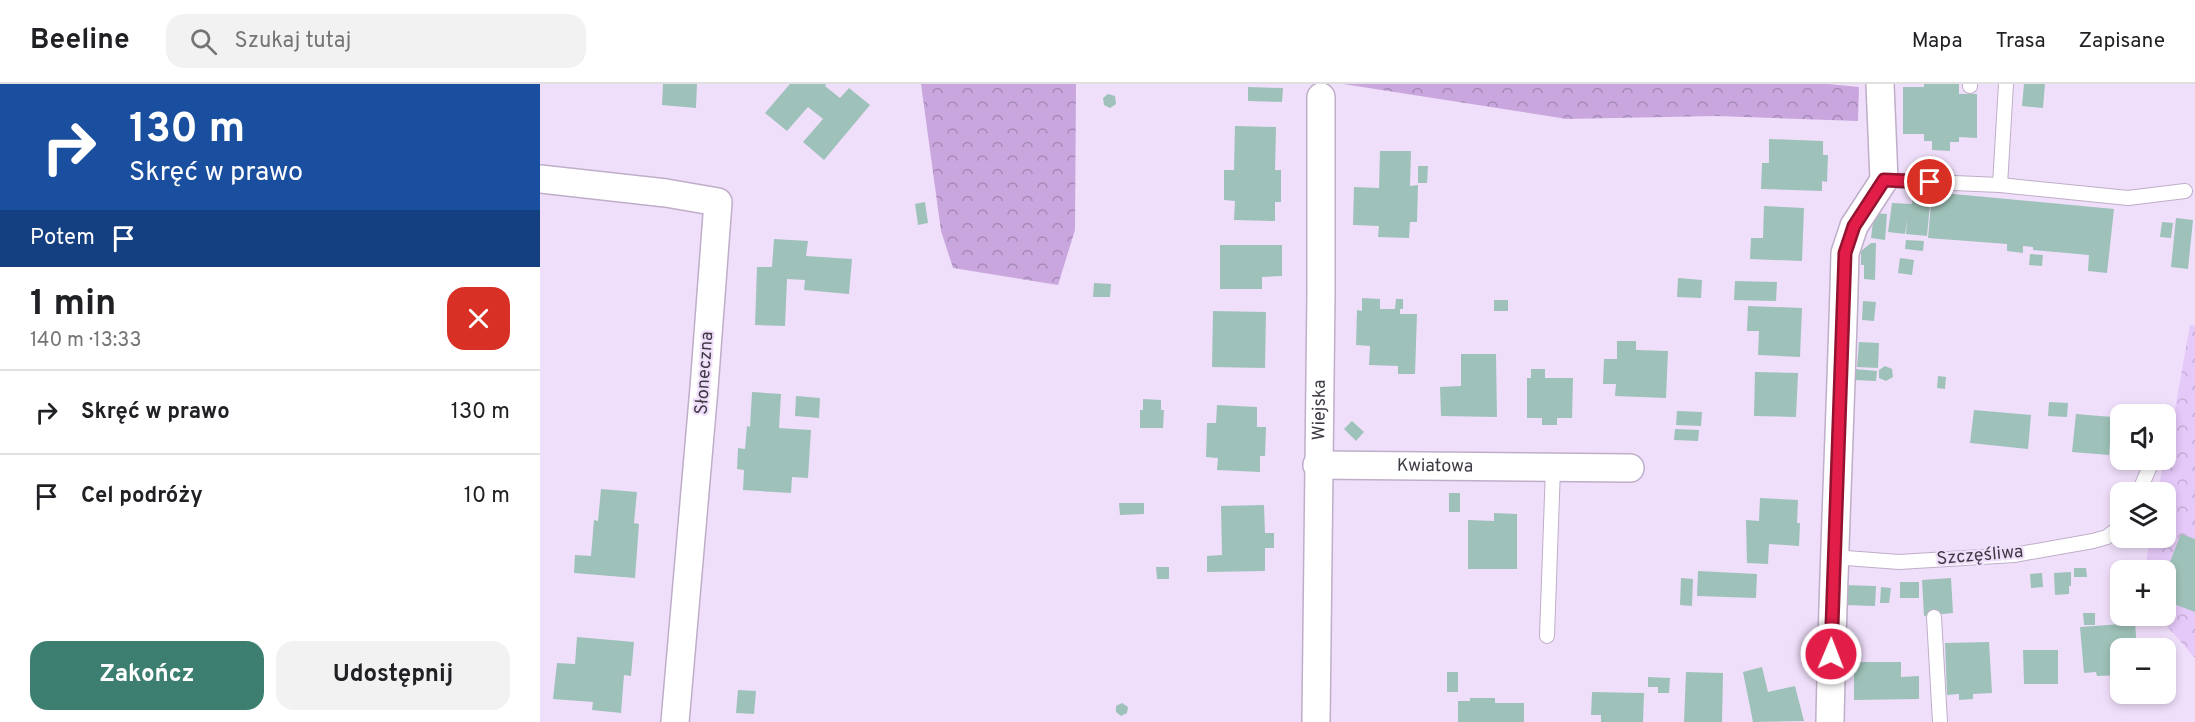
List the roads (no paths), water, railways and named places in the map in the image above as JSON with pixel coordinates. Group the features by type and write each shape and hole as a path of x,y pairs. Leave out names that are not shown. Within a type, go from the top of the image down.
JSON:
{"street":[{"path":"1830,722 1833,557 1841,420 1845,253 1854,226 1884,180 1880,84"},
{"name":"Wiejska","path":"1316,722 1321,97"},
{"name":"Słoneczna","path":"540,179 666,193 718,202 675,722"},
{"name":"Kwiatowa","path":"1317,465 1630,468"}],"lane":[{"path":"2000,184 2006,84"},
{"path":"1884,180 2000,184 2128,198 2185,191"},
{"path":"1547,636 1553,468"},
{"name":"Szczęśliwa","path":"1833,557 1899,562 2014,555 2093,541 2110,535"},
{"path":"1934,617 1940,722"}]}
